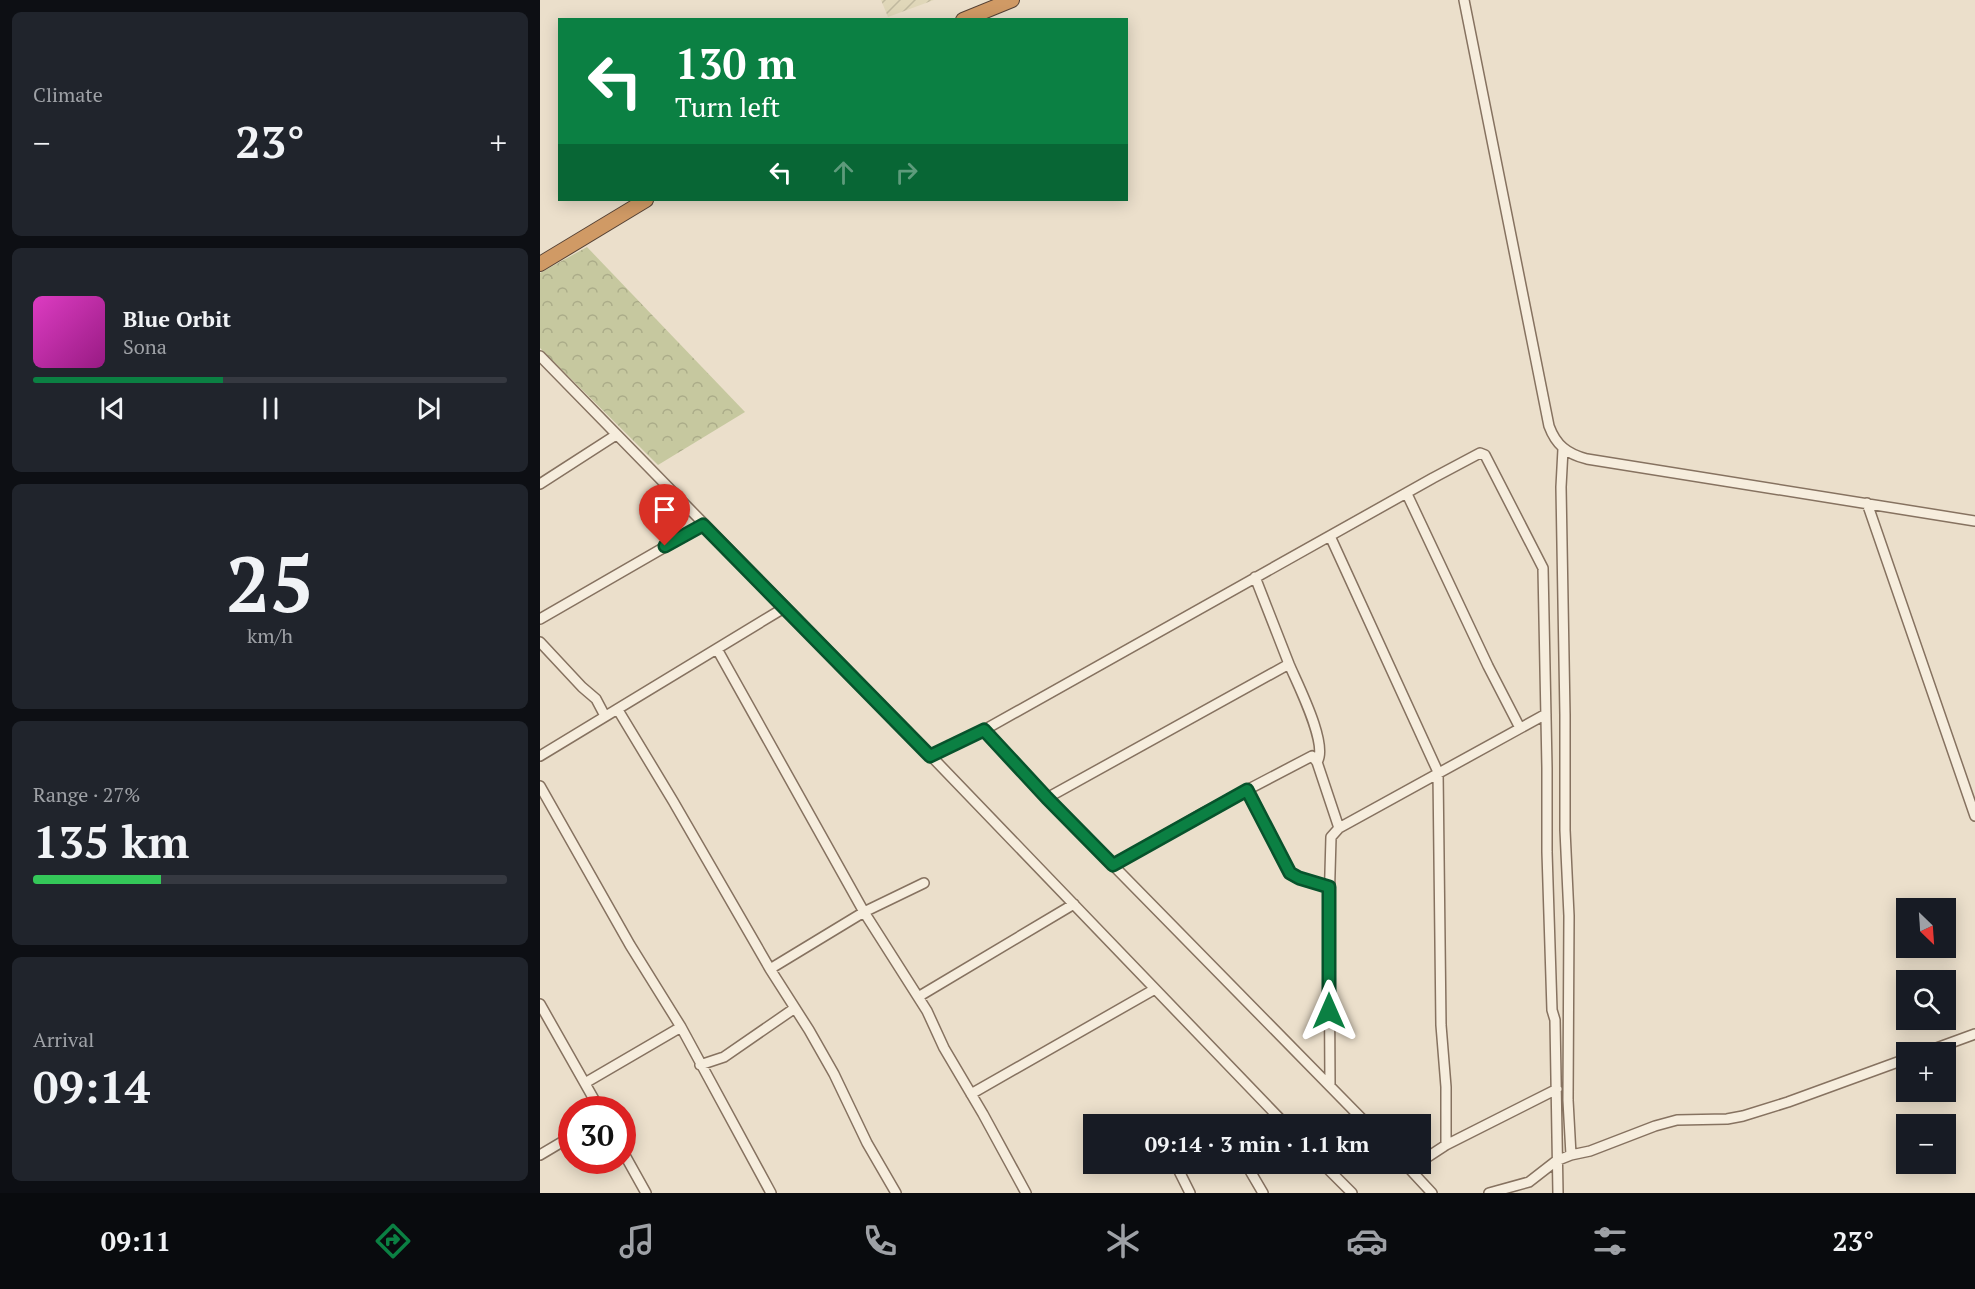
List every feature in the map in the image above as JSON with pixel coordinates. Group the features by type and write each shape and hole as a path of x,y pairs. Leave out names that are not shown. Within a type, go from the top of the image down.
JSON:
{"highway":[{"path":"968,18 1012,0"},
{"path":"540,264 644,201"}],"street":[{"path":"1464,0 1548,426 1553,437 1563,449 1572,455 1587,459 1975,521"},
{"path":"540,356 1275,1114"},
{"path":"540,484 616,435"},
{"path":"1563,449 1561,487 1565,830 1569,915 1570,1155"},
{"path":"930,756 984,730 1480,453 1485,454 1544,568 1549,944 1557,1089 1558,1193"},
{"path":"1407,494 1488,666 1520,728"},
{"path":"1867,503 1975,816"},
{"path":"540,619 703,525"},
{"path":"1330,536 1437,768 1446,1146"},
{"path":"1255,577 1311,715 1321,749 1321,757 1317,762"},
{"path":"540,756 784,608"},
{"path":"540,642 596,699 605,716"},
{"path":"1545,653 1563,644"},
{"path":"717,649 864,912 918,997 944,1048 1026,1193"},
{"path":"1047,798 1289,664"},
{"path":"618,710 834,1074 867,1143 896,1193"},
{"path":"1330,1085 1331,837 1339,828 1546,714"},
{"path":"984,730 1047,798 1358,1114"},
{"path":"1113,865 1312,756 1317,762 1339,828"},
{"path":"540,786 630,945 681,1028 771,1193"},
{"path":"1247,790 1290,873 1329,887"},
{"path":"770,969 864,912 924,883"},
{"path":"918,997 1074,904"},
{"path":"971,1094 1155,989"},
{"path":"540,1004 543,1018 592,1096"},
{"path":"700,1065 724,1057 795,1008"},
{"path":"585,1083 681,1028"},
{"path":"1953,1042 1975,1034"},
{"path":"1489,1193 1529,1182 1556,1161 1570,1155 1590,1151 1628,1135 1677,1120 1727,1119 1743,1116 1896,1063"},
{"path":"1431,1155 1557,1089"},
{"path":"540,1155 558,1144"},
{"path":"635,1174 646,1193"},
{"path":"1180,1174 1190,1193"},
{"path":"1252,1174 1263,1193"},
{"path":"1333,1174 1352,1193"},
{"path":"1419,1174 1432,1193"}],"shaded area":[{"path":"881,0 934,0 888,17"}],"green space":[{"path":"587,247 745,412 658,465 540,348 540,273"}],"route":[{"path":"665,546 703,525 930,756 984,730 1113,865 1247,790 1290,873 1329,887 1329,1011"}]}
